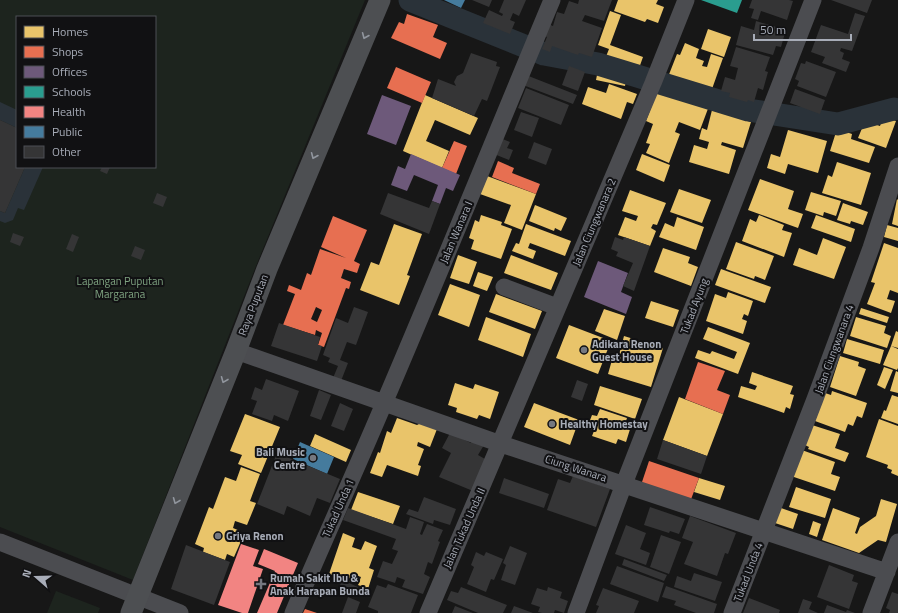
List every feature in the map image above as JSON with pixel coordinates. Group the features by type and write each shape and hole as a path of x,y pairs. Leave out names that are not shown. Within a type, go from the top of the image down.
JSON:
{"main road":[{"name":"Raya Puputan","path":"135,605 267,269 380,0"}],"street":[{"name":"Jalan Wanara I","path":"384,403 552,0"},
{"name":"Jalan Ciungwanara 2","path":"501,444 557,307 656,76 686,0"},
{"name":"Tukad Ayung","path":"576,613 624,484 813,0"},
{"name":"Jalan Ciungwanara 4","path":"763,531 816,399 871,248 898,166"},
{"path":"504,288 557,307"},
{"name":"Ciung Wanara","path":"236,351 501,444 887,572"},
{"name":"Tukad Unda 1","path":"294,613 325,536 384,403"},
{"name":"Jalan Tukad Unda II","path":"428,613 501,444"},
{"name":"Tukad Unda 4","path":"732,613 763,531"},
{"path":"0,542 135,605 180,613"},
{"path":"871,613 898,542"}],"green space":[{"name":"Lapangan Puputan Margarana","path":"0,0 365,0 256,266 133,580 0,527"},
{"path":"56,591 100,608 98,613 47,613"}],"shaded area":[{"path":"0,102 16,110 16,128 0,120"},
{"path":"25,168 43,168 24,210 18,208 13,220 5,223 0,221 0,211 5,213"}],"building: Homes":[{"path":"618,0 658,0 656,4 664,7 658,23 647,19 645,22 614,11"},
{"path":"610,11 621,15 610,45 643,57 638,71 605,59 609,49 598,45"},
{"path":"708,29 731,37 724,57 701,49"},
{"path":"685,43 699,49 696,58 704,61 702,66 707,67 711,54 723,58 712,89 706,87 705,90 668,77 677,54 680,55"},
{"path":"598,70 627,76 625,86 596,80"},
{"path":"609,84 637,94 633,104 627,102 621,119 582,104 588,87 606,93"},
{"path":"659,87 709,106 700,130 679,122 675,132 680,134 669,163 646,153 650,144 646,143 653,124 646,121"},
{"path":"425,95 478,118 470,135 435,120 426,141 449,151 442,168 403,151"},
{"path":"712,110 751,122 743,148 722,142 721,145 736,150 729,174 689,162 694,145 707,149 709,142 699,139 702,128 707,130"},
{"path":"883,117 896,121 886,148 858,138 865,121 880,126"},
{"path":"837,129 852,134 851,139 875,147 869,163 830,151"},
{"path":"788,130 827,141 818,173 788,164 785,174 767,168 771,154 780,157"},
{"path":"642,154 670,165 664,182 636,170"},
{"path":"837,162 871,173 861,205 822,193 828,175 832,177"},
{"path":"487,176 536,194 522,230 504,223 511,205 480,194"},
{"path":"760,179 794,191 788,209 803,214 798,228 748,210"},
{"path":"679,189 711,200 702,223 670,212"},
{"path":"630,190 666,203 657,225 653,224 651,228 656,231 650,246 618,235 625,217 636,221 638,216 622,211"},
{"path":"811,192 841,201 836,216 824,212 823,216 805,210"},
{"path":"897,199 898,200 898,226 892,224"},
{"path":"843,203 868,212 863,225 851,221 850,224 837,220"},
{"path":"535,205 567,218 561,231 555,228 554,231 529,221"},
{"path":"481,215 502,222 501,225 512,229 501,259 471,249 474,240 469,238 475,220 479,222"},
{"path":"759,215 784,225 782,230 792,233 784,257 742,241 750,219 756,222"},
{"path":"816,215 855,229 851,242 811,228"},
{"path":"677,217 704,227 696,250 659,237 665,223 674,227"},
{"path":"394,224 422,234 407,275 410,276 399,305 360,290 371,262 379,265"},
{"path":"526,224 571,241 565,256 530,243 528,248 536,251 533,259 512,251 516,243 519,244"},
{"path":"887,225 898,228 898,241 884,237"},
{"path":"823,238 846,247 834,279 793,265 799,248 817,255"},
{"path":"736,242 774,256 765,280 755,276 754,279 726,269"},
{"path":"884,243 898,248 898,293 890,290 887,299 895,301 891,313 867,304 875,283 871,282"},
{"path":"663,248 690,257 688,263 698,267 691,286 654,272"},
{"path":"458,255 477,262 469,284 450,278"},
{"path":"511,255 558,273 551,290 504,273"},
{"path":"721,269 771,287 765,303 715,285"},
{"path":"478,272 493,277 487,291 473,286"},
{"path":"450,284 480,295 469,327 438,315"},
{"path":"728,292 753,301 748,316 744,314 742,319 747,321 743,334 706,321 715,294 726,298"},
{"path":"496,294 542,311 535,329 489,312"},
{"path":"651,301 679,310 673,327 645,318"},
{"path":"861,308 889,317 887,323 859,314"},
{"path":"604,309 625,316 617,340 595,331"},
{"path":"486,317 531,334 523,357 478,340"},
{"path":"856,317 886,326 884,333 891,336 887,348 850,336"},
{"name":"Adikara Renon Guest House","path":"569,325 611,341 598,374 556,358"},
{"path":"708,327 750,343 738,374 695,358 698,350 710,354 712,351 734,359 737,352 703,339"},
{"path":"896,331 898,332 898,348 891,346"},
{"path":"624,336 663,348 651,387 608,374 614,353 619,355"},
{"path":"847,339 884,350 880,364 843,353"},
{"path":"891,346 898,349 897,370 883,365"},
{"path":"840,356 859,362 858,366 866,369 856,396 830,387"},
{"path":"884,367 893,370 885,389 877,385"},
{"path":"896,371 898,372 898,393 890,391"},
{"path":"752,372 793,386 790,394 794,395 790,409 786,407 784,413 738,397 741,386 755,390 757,386 749,383"},
{"path":"455,383 473,389 475,384 499,392 490,419 479,415 477,419 456,412 457,408 448,405"},
{"path":"600,386 642,399 635,419 594,405"},
{"path":"832,391 867,403 862,418 857,416 853,426 848,424 845,432 815,421 825,393 831,395"},
{"path":"892,395 898,397 898,424 881,418 884,410 886,411"},
{"path":"679,397 723,414 707,456 663,440"},
{"name":"Healthy Homestay","path":"534,403 579,420 570,445 524,427"},
{"path":"600,409 627,418 625,424 631,426 626,442 618,439 616,444 592,436 594,431 587,428 592,415 597,416"},
{"path":"245,414 280,427 261,473 238,464 242,455 230,451"},
{"path":"397,418 417,425 421,423 437,429 430,447 418,442 417,446 424,449 418,465 421,466 418,476 387,465 382,477 370,473 378,452 380,453 387,431 391,433"},
{"path":"879,419 898,426 898,476 891,473 892,470 887,468 888,465 866,457"},
{"path":"812,425 840,434 835,448 849,453 845,462 808,449 809,447 805,445"},
{"path":"315,434 351,450 346,462 310,446"},
{"path":"799,449 835,462 831,474 840,477 835,491 791,476"},
{"path":"241,467 260,474 250,501 256,503 247,525 235,521 233,528 240,531 237,540 241,541 234,557 227,554 225,560 203,552 204,548 195,544 209,507 213,509 225,477 236,481"},
{"path":"699,478 725,486 720,500 694,492"},
{"path":"796,487 831,499 825,518 789,507"},
{"path":"358,492 400,506 393,524 351,510"},
{"path":"881,499 897,504 886,542 878,540 859,553 822,540 833,508 860,518 855,533 857,534 860,527 876,516"},
{"path":"781,508 798,514 793,529 775,523"},
{"path":"813,521 821,524 817,537 809,534"},
{"path":"343,533 355,538 352,547 361,550 365,541 377,546 369,568 374,570 368,589 358,585 361,577 355,575 353,583 329,574"}],"building: Shops":[{"path":"407,14 438,25 433,37 447,43 440,59 391,38 399,22 404,24"},
{"path":"396,67 431,82 422,103 387,88"},
{"path":"454,141 467,146 456,174 442,168"},
{"path":"498,161 514,168 512,173 540,184 536,194 492,177"},
{"path":"333,216 367,230 354,261 360,264 357,273 344,269 341,278 351,282 349,289 346,288 324,347 318,345 322,333 316,330 315,335 283,325 295,294 287,291 289,285 301,290 307,273 311,275 320,249 346,258 321,247","holes":["316,307 322,310 317,322 311,319"]},
{"path":"698,362 725,371 717,390 730,395 723,414 685,399"},
{"path":"649,461 699,478 690,502 641,485"},
{"path":"305,609 317,613 303,613"}],"building: Offices":[{"path":"382,95 411,106 396,145 367,134"},
{"path":"411,154 460,175 453,191 446,188 440,204 432,201 438,185 414,175 407,191 391,185 398,166 405,169"},
{"path":"598,261 628,273 621,292 632,297 626,314 584,297"}],"building: Schools":[{"path":"701,0 742,0 737,13"}],"building: Health":[{"path":"241,544 259,550 253,566 263,569 248,613 242,613 218,605"},
{"path":"264,549 298,563 277,613 257,613 275,571 258,564"}],"building: Public":[{"path":"444,0 465,0 461,8"},
{"name":"Bali Music Centre","path":"300,442 334,457 327,474 293,459"}],"building: Other":[{"path":"472,0 492,0 489,7"},
{"path":"504,0 526,0 519,16 513,13 510,20 515,22 510,34 483,23 489,10 502,16 503,14 499,12"},
{"path":"579,0 612,0 604,21 585,15 582,21 602,28 592,57 579,53 578,55 552,46 550,52 542,49 547,37 544,36 548,24 553,26 557,12 564,14 569,1 578,4"},
{"path":"752,0 793,1 787,20 761,11 758,20 751,18 754,9 749,8"},
{"path":"831,0 872,0 867,13"},
{"path":"855,13 865,16 852,51 841,48 840,51 844,53 842,59 850,62 846,72 822,63 825,57 811,52 821,25 848,34"},
{"path":"756,21 776,27 775,30 785,33 781,47 776,46 773,55 736,45 741,26 754,30"},
{"path":"736,47 770,57 765,71 768,72 763,90 758,88 754,102 748,100 747,102 729,97 730,93 721,91 725,77 735,80 738,68 730,66"},
{"path":"471,53 497,62 496,66 500,67 487,101 482,99 474,116 432,98 438,79 456,86 454,82 457,76 463,73"},
{"path":"806,61 836,72 826,97 797,86 799,81 795,79 801,63 805,64"},
{"path":"569,66 585,72 578,91 562,85"},
{"path":"526,75 577,95 573,104 523,85"},
{"path":"526,88 569,105 561,125 518,108"},
{"path":"795,89 825,100 820,114 790,103"},
{"path":"521,112 539,118 532,137 514,130"},
{"path":"0,120 16,128 16,168 25,168 5,213 0,211"},
{"path":"500,138 510,142 507,148 513,150 509,160 494,154"},
{"path":"534,142 552,149 546,165 528,158"},
{"path":"102,168 110,168 107,174 100,171"},
{"path":"157,193 167,197 163,207 153,203"},
{"path":"388,193 429,208 432,201 440,204 429,234 380,214"},
{"path":"13,233 24,237 20,246 10,242"},
{"path":"72,234 79,237 73,252 66,249"},
{"path":"615,237 623,240 624,237 650,246 634,291 623,286 633,263 616,256 618,252 611,249"},
{"path":"135,246 145,250 141,260 131,256"},
{"path":"354,307 368,312 356,345 347,342 340,360 348,363 341,381 333,378 338,366 328,362 330,358 323,355 336,318 348,323"},
{"path":"279,323 320,337 318,345 322,346 317,361 271,346"},
{"path":"266,379 299,391 288,421 274,415 272,421 252,414 257,401 251,399 255,387 262,390"},
{"path":"577,380 588,384 582,401 571,397"},
{"path":"319,390 331,395 321,420 310,416"},
{"path":"340,403 353,409 344,431 331,426"},
{"path":"450,433 471,443 472,440 484,445 478,455 485,459 473,491 439,477 451,453 442,448"},
{"path":"663,440 707,456 701,474 657,459"},
{"path":"277,453 340,479 330,503 317,498 310,516 287,506 284,515 257,504"},
{"path":"573,476 610,489 596,527 547,510 558,479 570,483"},
{"path":"504,478 549,494 544,508 499,493"},
{"path":"424,497 456,509 450,525 434,520 433,524 406,514 409,509 418,512"},
{"path":"650,507 685,519 679,534 670,531 669,533 644,525"},
{"path":"348,508 406,529 410,517 424,522 420,534 422,535 427,524 443,530 438,541 440,542 432,564 428,562 424,574 430,577 423,594 402,587 405,580 397,577 395,583 377,577 383,561 392,564 398,551 392,549 396,539 343,520"},
{"path":"690,516 736,533 728,554 725,553 717,576 684,564 693,542 682,538"},
{"path":"626,525 646,533 640,549 650,553 646,565 615,554"},
{"path":"661,535 681,542 669,574 650,567"},
{"path":"186,545 230,562 214,605 171,589"},
{"path":"510,546 527,553 515,585 501,580 506,565 503,563"},
{"path":"476,552 484,556 486,552 503,559 494,580 491,579 486,592 467,584 474,567 471,565"},
{"path":"624,559 667,575 664,581 622,565"},
{"path":"829,565 854,575 852,581 858,583 849,609 817,597"},
{"path":"617,566 664,583 658,602 610,584"},
{"path":"694,573 722,582 715,601 674,587 677,576 691,581"},
{"path":"342,580 358,587 356,594 339,588"},
{"path":"388,584 418,595 411,613 378,613 378,611 368,607 377,585 386,588"},
{"path":"666,586 717,604 714,613 696,613 674,605 676,601 662,597"},
{"path":"461,587 507,605 503,613 478,613 447,600 451,591 458,593"},
{"path":"548,587 562,592 560,598 568,601 564,613 555,610 554,613 538,612 540,607 531,604 537,588 547,591"},
{"path":"603,588 639,601 634,613 596,613 599,606 596,605"},
{"path":"892,592 898,594 898,613 889,613 890,610 886,608"},
{"path":"348,597 360,602 356,613 342,613"},
{"path":"749,598 780,610 779,613 743,613"},
{"path":"803,599 812,602 809,609 818,613 798,613"},
{"path":"827,605 846,612 847,610 855,613 824,613"},
{"path":"455,606 473,613 452,613"},
{"path":"514,606 533,613 511,613"}],"waterway":[{"path":"410,0 544,54 598,64 748,110 838,124 894,109"}],"place":[{"name":"Adikara Renon Guest House","path":"584,350"},
{"name":"Healthy Homestay","path":"552,424"},
{"name":"Bali Music Centre","path":"313,458"},
{"name":"Griya Renon","path":"218,536"},
{"name":"Rumah Sakit Ibu & Anak Harapan Bunda","path":"261,584"}]}
